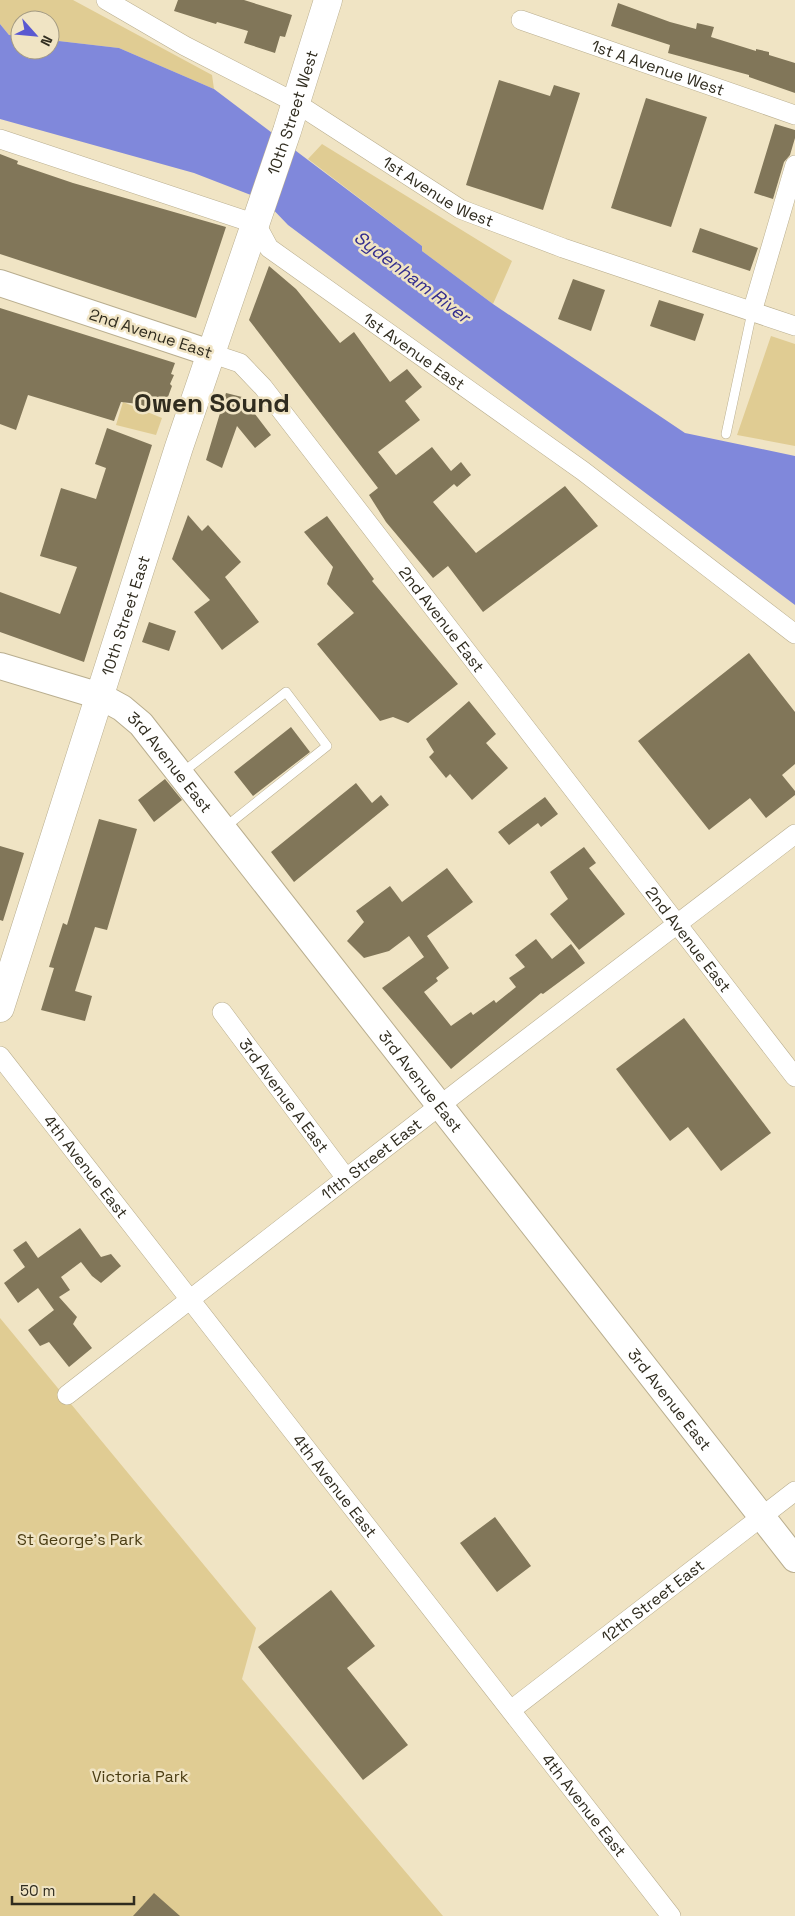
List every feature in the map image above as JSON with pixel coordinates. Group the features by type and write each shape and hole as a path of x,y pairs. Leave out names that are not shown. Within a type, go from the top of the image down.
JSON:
{"main road":[{"name":"10th Street West","path":"260,212 328,0"},
{"name":"10th Street East","path":"0,1008 210,353 260,212"},
{"name":"2nd Avenue East","path":"0,283 210,353"},
{"name":"3rd Avenue East","path":"0,666 100,696 122,708 141,724 441,1104 795,1559"}],"street":[{"name":"1st Avenue West","path":"106,0 185,46 296,104 460,209 563,248 795,326"},
{"name":"1st A Avenue West","path":"521,20 795,115"},
{"path":"0,139 35,153 260,212"},
{"path":"752,312 795,165"},
{"name":"1st Avenue East","path":"260,212 269,248 582,471 795,634"},
{"name":"2nd Avenue East","path":"210,353 240,363 263,387 795,1077"},
{"name":"11th Street East","path":"67,1395 441,1104 795,834"},
{"name":"3rd Avenue A East","path":"222,1012 346,1178"},
{"name":"4th Avenue East","path":"0,1056 191,1298 671,1916"},
{"name":"12th Street East","path":"511,1710 795,1491"}],"lane":[{"path":"726,434 752,312"},
{"path":"180,774 286,692 327,746 223,828"}],"green space":[{"path":"0,0 73,0 212,75 214,89 119,48 60,41 60,10 10,10 10,35 0,24"},
{"path":"322,144 512,261 493,304 422,251 422,246 308,159"},
{"path":"771,336 795,344 795,446 737,435"},
{"path":"123,402 162,418 156,435 116,425"},
{"name":"Victoria Park","path":"0,1318 256,1628 242,1679 443,1916 0,1916"}],"water":[{"name":"Sydenham River","path":"0,24 10,35 10,60 60,60 60,41 119,48 214,89 422,246 422,251 493,304 685,433 795,456 795,605 288,225 264,200 194,173 0,119"}],"building":[{"path":"178,0 244,0 292,15 285,37 280,36 275,53 244,43 248,31 217,22 216,24 174,11"},
{"path":"618,3 670,22 696,29 697,23 714,27 711,37 756,51 756,49 769,52 769,55 795,63 795,93 749,77 749,75 668,53 670,45 611,26"},
{"path":"499,80 550,96 554,85 580,93 543,210 466,185"},
{"path":"646,98 707,117 671,227 611,208"},
{"path":"775,124 795,130 795,138 790,155 784,162 773,199 754,193"},
{"path":"0,154 18,161 17,164 73,183 226,227 196,318 0,254"},
{"path":"700,228 758,248 750,271 692,252"},
{"path":"269,266 296,289 340,343 354,332 390,382 407,369 422,387 405,401 420,420 378,452 396,475 432,447 451,471 461,462 471,475 457,487 454,484 433,502 476,553 565,486 598,526 483,612 448,566 433,578 386,522 369,495 378,488 249,320"},
{"path":"573,279 605,290 591,331 558,319"},
{"path":"659,300 704,314 695,341 650,326"},
{"path":"0,308 175,363 171,374 174,375 170,384 172,386 162,413 139,404 121,402 114,421 28,395 16,430 0,424"},
{"path":"226,393 242,397 271,435 255,448 237,426 222,468 206,460"},
{"path":"107,428 152,445 84,662 0,632 0,592 60,614 77,567 40,556 61,488 96,499 106,468 95,464"},
{"path":"188,515 202,531 208,525 241,562 225,577 259,622 222,650 194,612 210,600 172,559"},
{"path":"327,516 374,579 372,581 458,684 408,723 393,717 380,721 317,644 354,613 327,584 333,567 304,532"},
{"path":"149,622 176,631 169,651 142,642"},
{"path":"749,653 795,712 795,764 782,775 795,791 795,795 766,818 750,798 709,830 638,741"},
{"path":"469,701 496,734 486,743 508,768 472,800 450,774 446,778 429,757 434,752 426,739"},
{"path":"291,727 310,752 253,796 234,772"},
{"path":"165,779 182,800 154,822 138,800"},
{"path":"356,783 372,803 381,795 389,805 294,882 271,852"},
{"path":"545,797 558,814 541,827 538,823 509,845 498,832"},
{"path":"99,819 137,829 107,930 95,927 75,991 92,996 85,1021 41,1010 54,968 49,967 63,923 67,925"},
{"path":"0,846 24,853 3,921 0,920"},
{"path":"584,847 596,863 589,868 625,914 579,950 550,914 568,899 550,872"},
{"path":"447,868 473,902 427,936 449,968 436,978 438,981 424,992 451,1026 471,1012 473,1015 494,1000 496,1003 516,987 509,978 525,967 515,955 536,939 552,959 571,944 585,963 543,994 541,993 451,1069 382,988 424,957 409,936 389,951 364,958 347,941 364,922 356,911 390,886 402,902"},
{"path":"684,1018 771,1133 721,1171 688,1127 670,1141 616,1069"},
{"path":"80,1228 101,1257 111,1254 121,1266 101,1283 92,1276 81,1262 61,1277 70,1290 59,1297 77,1317 73,1324 92,1348 69,1367 49,1342 40,1346 28,1330 54,1310 38,1288 18,1303 4,1283 25,1267 13,1250 26,1241 38,1258"},
{"path":"495,1517 531,1566 497,1592 460,1543"},
{"path":"331,1590 375,1646 347,1668 408,1745 363,1780 258,1647"},
{"path":"154,1893 180,1916 133,1916"}],"district":[{"name":"Owen Sound","path":"212,403"}],"park label":[{"name":"St George's Park","path":"80,1539"}]}
